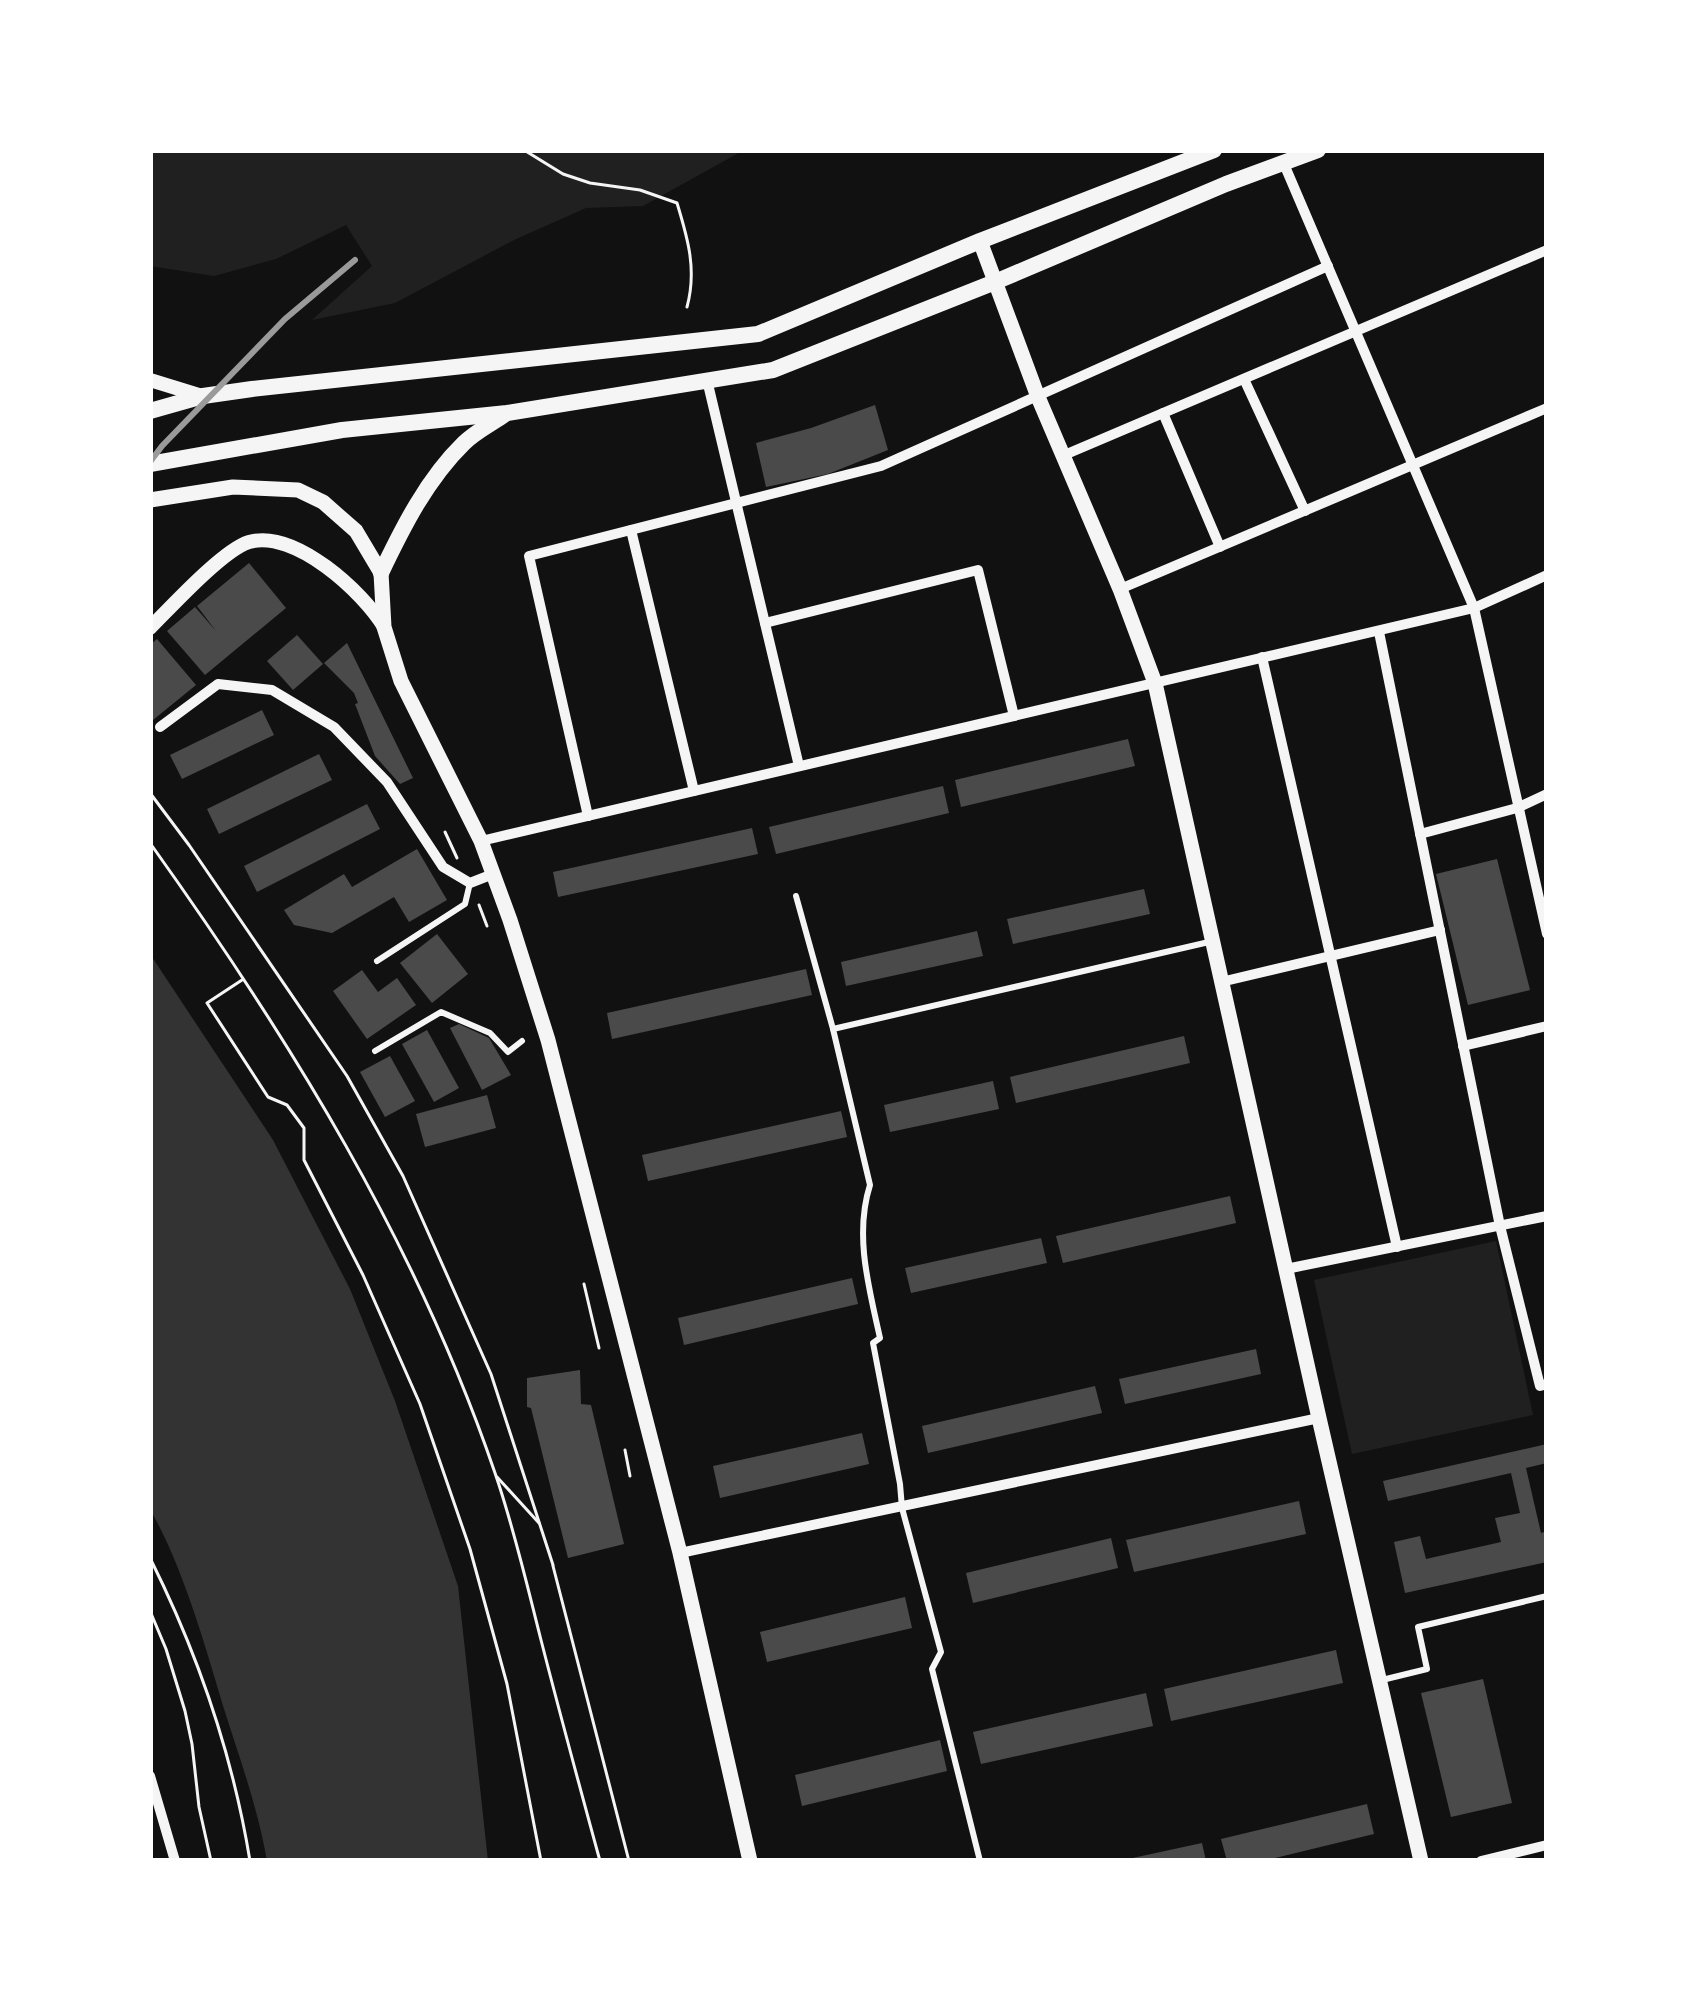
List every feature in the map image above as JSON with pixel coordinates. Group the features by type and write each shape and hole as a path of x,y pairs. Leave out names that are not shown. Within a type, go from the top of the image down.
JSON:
{"main road":[{"path":"150,411 202,396 252,389 758,334 1214,150"},
{"path":"150,464 342,430 507,413 772,370 1318,150"},
{"path":"980,241 1155,683 1421,1861"},
{"path":"381,573 429,484 466,442 507,413"},
{"path":"150,500 233,487 298,490 323,502 356,531 381,573 383,628 401,681 481,841 548,1040 680,1553 750,1861"}],"street":[{"path":"1284,164 1474,608 1547,934"},
{"path":"1062,456 1547,250"},
{"path":"588,816 530,556 881,466 1328,266"},
{"path":"1244,379 1305,511"},
{"path":"707,380 799,766"},
{"path":"155,382 202,396"},
{"path":"1120,590 1547,408"},
{"path":"1163,413 1220,547"},
{"path":"631,530 694,791"},
{"path":"150,628 231,552 250,542 271,542 291,546 329,568 372,608 383,628"},
{"path":"765,623 978,571 1014,716"},
{"path":"481,841 1379,632 1474,608 1547,574"},
{"path":"1379,632 1500,1226 1544,1385"},
{"path":"1262,657 1397,1246"},
{"path":"160,727 218,685 272,690 334,727 387,782 443,867 470,883 493,874"},
{"path":"1420,834 1517,808 1547,794"},
{"path":"1221,982 1440,930"},
{"path":"1463,1046 1547,1026"},
{"path":"1286,1269 1547,1216"},
{"path":"680,1553 1319,1418"},
{"path":"150,1776 176,1861"},
{"path":"1481,1861 1527,1855 1547,1846"}],"lane":[{"path":"376,961 465,904 470,883"},
{"path":"796,896 870,1185 862,1209 866,1280 880,1338 873,1343 902,1508 941,1652 932,1670 980,1861"},
{"path":"833,1029 1212,941"},
{"path":"375,1051 442,1012 490,1033 508,1052 522,1041"},
{"path":"1378,1681 1427,1669 1418,1627 1547,1596"}],"path":[{"path":"524,150 590,184 640,190 676,203 692,250 687,307"},
{"path":"150,793 336,1060 403,1176 491,1374 553,1565 629,1861"},
{"path":"150,843 322,1101 406,1257 496,1476 600,1861"},
{"path":"244,979 207,1003 268,1097 286,1106 304,1128 304,1160 363,1275 420,1404 470,1549 507,1684 541,1861"},
{"path":"584,1284 599,1348"},
{"path":"625,1450 630,1476"},
{"path":"496,1476 538,1521 553,1565"},
{"path":"150,1558 215,1718 250,1861"},
{"path":"150,1611 185,1711 212,1861"}],"shaded area":[{"path":"150,150 744,150 643,206 586,208 395,303 312,320 372,266 346,225 276,259 214,276 150,266"},
{"path":"150,954 273,1140 350,1289 395,1401 458,1586 488,1861 267,1861 254,1803 201,1633 150,1509"},
{"path":"1496,1241 1533,1415 1352,1454 1314,1280"}],"building":[{"path":"875,405 888,450 828,474 766,487 756,443"},
{"path":"249,563 286,608 205,675 167,631 195,607 216,631 197,606"},
{"path":"297,635 323,664 293,690 267,661"},
{"path":"157,639 196,685 153,720 150,645"},
{"path":"347,643 413,778 400,784 375,756 354,693 324,663"},
{"path":"262,710 274,735 182,779 170,755"},
{"path":"1128,739 1135,766 961,807 955,780"},
{"path":"319,754 332,780 219,834 207,809"},
{"path":"943,786 949,813 776,854 769,827"},
{"path":"367,804 380,829 257,892 244,866"},
{"path":"752,828 758,854 558,897 553,872"},
{"path":"417,849 447,900 409,922 394,897 332,933 294,925 284,910 344,874 352,887"},
{"path":"1497,859 1530,990 1468,1005 1436,874"},
{"path":"1144,889 1150,914 1013,944 1007,919"},
{"path":"977,931 983,956 846,986 841,962"},
{"path":"437,934 468,974 432,1003 400,963"},
{"path":"806,969 812,995 612,1039 607,1013"},
{"path":"362,970 378,992 397,978 416,1005 367,1039 333,991"},
{"path":"459,1024 489,1038 511,1075 482,1090 450,1028"},
{"path":"427,1030 459,1088 434,1102 402,1044"},
{"path":"1184,1036 1190,1063 1016,1103 1010,1077"},
{"path":"390,1056 415,1101 385,1117 360,1072"},
{"path":"993,1081 999,1109 890,1132 884,1105"},
{"path":"487,1095 496,1128 425,1147 416,1114"},
{"path":"841,1111 847,1137 648,1181 642,1155"},
{"path":"1230,1196 1236,1223 1063,1263 1056,1236"},
{"path":"1041,1238 1047,1263 911,1293 905,1268"},
{"path":"852,1278 858,1304 684,1345 678,1318"},
{"path":"1256,1349 1261,1374 1125,1404 1119,1379"},
{"path":"580,1370 581,1404 591,1405 624,1544 568,1558 527,1407 527,1378"},
{"path":"1095,1386 1102,1413 928,1453 922,1426"},
{"path":"862,1433 869,1464 720,1498 713,1466"},
{"path":"1547,1444 1547,1463 1526,1468 1541,1533 1547,1531 1547,1562 1405,1593 1394,1542 1420,1536 1426,1559 1501,1542 1495,1518 1520,1513 1511,1473 1388,1501 1383,1481"},
{"path":"1299,1501 1306,1534 1134,1572 1126,1540"},
{"path":"1111,1538 1118,1568 973,1603 966,1573"},
{"path":"905,1597 912,1628 767,1662 760,1632"},
{"path":"1336,1650 1343,1683 1171,1721 1164,1689"},
{"path":"1483,1679 1512,1803 1451,1817 1421,1693"},
{"path":"1146,1693 1153,1726 981,1764 973,1732"},
{"path":"940,1740 947,1771 802,1806 795,1775"},
{"path":"1367,1804 1374,1834 1263,1861 1227,1861 1221,1839"},
{"path":"1202,1843 1206,1861 1128,1861 1128,1859"}],"railway":[{"path":"150,462 285,319 355,260"}]}
